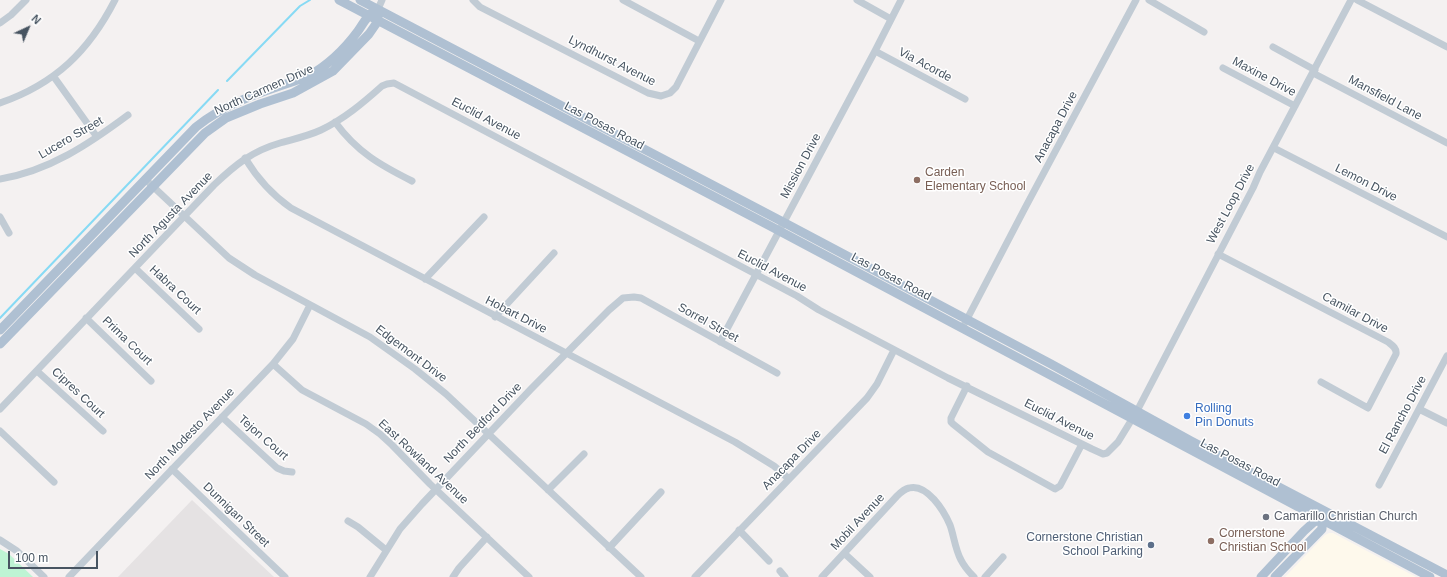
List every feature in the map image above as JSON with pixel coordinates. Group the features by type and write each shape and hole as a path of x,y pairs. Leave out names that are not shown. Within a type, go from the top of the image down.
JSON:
{"main road":[{"name":"Las Posas Road","path":"339,0 962,328 1134,415 1191,441 1447,575"},
{"name":"Las Posas Road","path":"360,0 967,320 1322,520 1430,577"},
{"name":"North Carmen Drive","path":"0,330 196,127 219,111 243,98 307,77 323,67 347,44 358,31 368,15 378,9"},
{"path":"378,9 378,21"},
{"name":"North Carmen Drive","path":"0,344 206,133 226,118 260,104 293,93 333,71 369,34 378,21"},
{"path":"1275,577 1322,529 1322,520 1328,512"},
{"path":"1261,577 1304,531 1314,522 1322,520"}],"street":[{"path":"0,23 11,15 26,0"},
{"path":"0,103 36,88 54,77 74,59 87,44 101,25 115,0"},
{"path":"378,9 382,0"},
{"name":"Lyndhurst Avenue","path":"473,0 480,7 648,93 657,96 667,95 676,87 721,0"},
{"path":"623,0 634,3 699,41"},
{"path":"857,0 891,18"},
{"name":"Mission Drive","path":"720,342 757,275 783,222 901,0"},
{"name":"Anacapa Drive","path":"962,328 1136,0"},
{"path":"1149,0 1204,32"},
{"path":"1352,0 1447,47"},
{"name":"West Loop Drive","path":"1134,415 1352,0"},
{"name":"Mansfield Lane","path":"1273,47 1314,71 1447,143"},
{"name":"Via Acorde","path":"875,51 965,99"},
{"name":"Maxine Drive","path":"1223,68 1296,106"},
{"path":"54,77 97,138"},
{"name":"North Agusta Avenue","path":"0,409 225,174 245,158 279,143 307,135 335,122 355,110 382,86 390,84"},
{"name":"Euclid Avenue","path":"390,84 407,89 798,296 819,310 894,350 1103,454 1107,453 1118,442 1134,415"},
{"name":"Lucero Street","path":"0,180 25,174 51,164 97,138 128,115"},
{"path":"335,122 350,141 363,154 412,182"},
{"name":"Lemon Drive","path":"1274,148 1447,237"},
{"name":"Hobart Drive","path":"245,158 271,193 291,208 761,457 789,479"},
{"name":"Edgemont Drive","path":"145,179 229,258 255,275 370,337 415,369 446,394 641,577"},
{"path":"0,217 10,233"},
{"path":"425,279 484,217"},
{"path":"495,317 554,253"},
{"name":"Camilar Drive","path":"1218,254 1388,342 1396,350 1396,354 1368,408 1320,382"},
{"name":"Habra Court","path":"135,268 199,329"},
{"name":"Sorrel Street","path":"626,297 641,298 777,373"},
{"name":"North Bedford Drive","path":"370,577 386,550 406,522 436,489 608,310 626,297"},
{"name":"North Modesto Avenue","path":"69,577 272,364 293,339 310,305"},
{"name":"Prima Court","path":"86,318 152,380"},
{"name":"Anacapa Drive","path":"694,577 867,398 877,384 894,350"},
{"name":"El Rancho Drive","path":"1379,485 1447,356"},
{"name":"East Rowland Avenue","path":"272,364 302,390 366,424 380,434 529,577"},
{"name":"Cipres Court","path":"37,370 103,431"},
{"path":"967,386 951,418 951,422 988,452 1055,489 1060,486 1082,444"},
{"path":"1419,409 1447,423"},
{"name":"Tejon Court","path":"222,417 277,468 292,472"},
{"path":"0,431 54,482"},
{"path":"548,490 584,454"},
{"name":"Dunnigan Street","path":"172,469 286,577"},
{"name":"Mobil Avenue","path":"822,577 897,496 905,490 914,487 928,494 940,508 949,524 956,549 961,560 974,577"},
{"path":"609,548 661,492"},
{"path":"348,521 358,527 386,550"},
{"path":"739,530 769,561"},
{"path":"453,577 463,563 488,537"},
{"path":"0,540 17,550 44,577"},
{"path":"844,553 870,577"},
{"path":"985,577 1003,557"}],"shaded area":[{"path":"192,500 274,577 118,577"},
{"path":"1333,533 1416,577 1285,577 1325,535"}],"green space":[{"path":"0,549 9,554 33,577 0,577"}],"waterway":[{"path":"227,81 300,6 310,0"},
{"path":"0,318 218,90"}],"place":[{"name":"Carden Elementary School","path":"917,180"},
{"name":"Rolling Pin Donuts","path":"1187,416"},
{"name":"Camarillo Christian Church","path":"1266,517"},
{"name":"Cornerstone Christian School","path":"1211,541"},
{"name":"Cornerstone Christian School Parking","path":"1151,545"}]}
